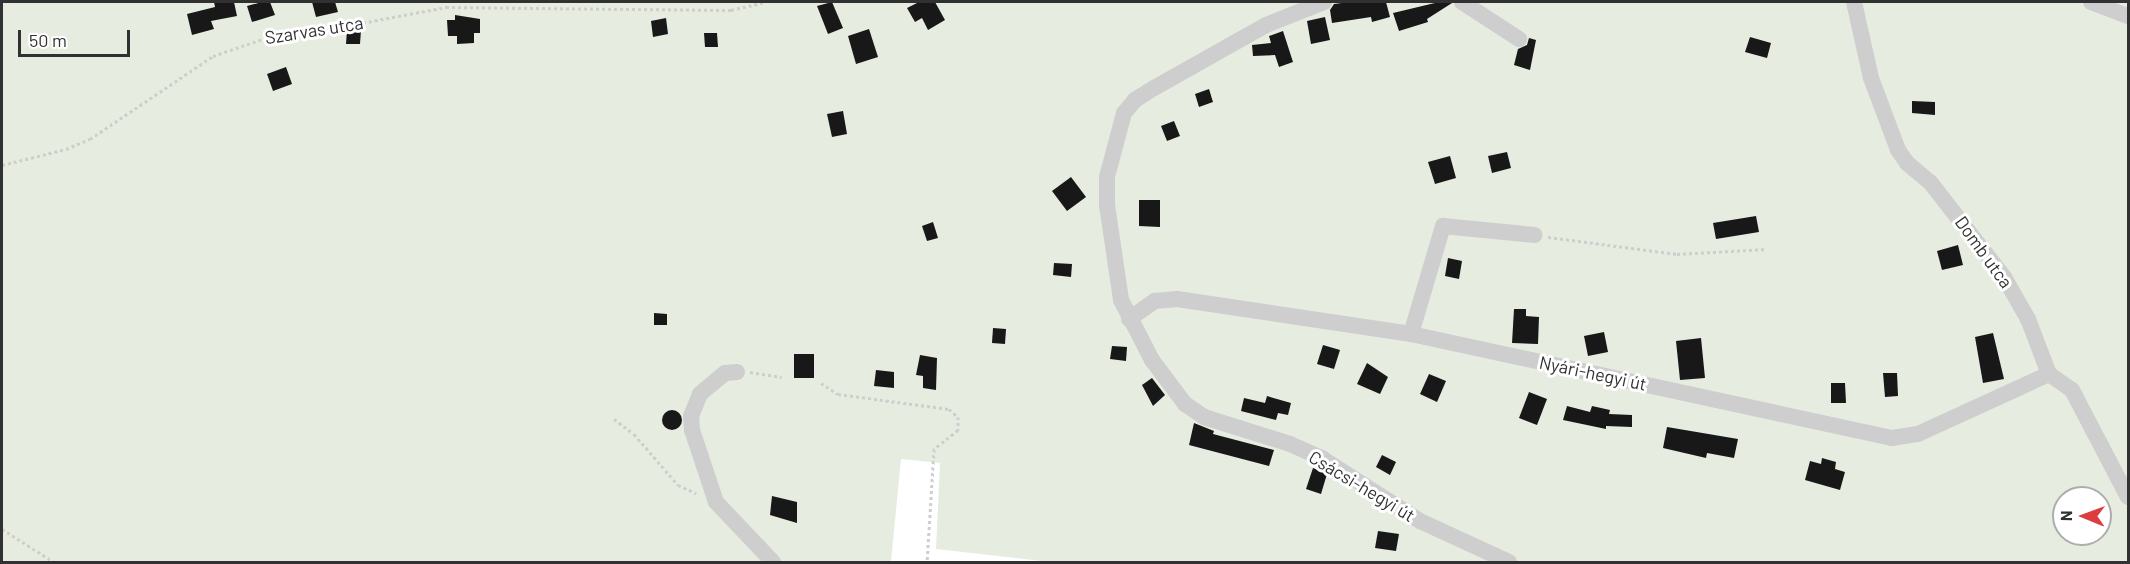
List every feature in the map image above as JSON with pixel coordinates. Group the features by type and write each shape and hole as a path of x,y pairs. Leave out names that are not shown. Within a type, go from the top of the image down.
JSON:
{"street":[{"name":"Csácsi-hegyi út","path":"1324,2 1266,25 1134,100 1124,113 1111,153 1107,205 1115,278 1129,319 1152,360 1185,404 1204,417 1290,444 1323,459 1420,521 1509,562"},
{"path":"1462,2 1519,39"},
{"name":"Domb utca","path":"1854,2 1871,78 1898,150 1907,163 1930,182 2004,277 2028,318 2049,374"},
{"path":"2091,2 2128,16"},
{"path":"1411,334 1443,226 1535,235"},
{"name":"Nyári-hegyi út","path":"1129,319 1155,301 1177,299 1411,334 1892,438 1918,434 2049,374"},
{"path":"736,372 725,374 700,394 691,416 716,502 773,562"},
{"path":"2049,374 2072,390 2128,497"}],"path":[{"name":"Szarvas utca","path":"2,165 66,149 90,139 213,56 283,32 351,25 446,7 731,10 765,2"},
{"path":"1535,235 1677,254 1767,249"},
{"path":"736,372 782,377"},
{"path":"821,383 838,394 949,409 958,417 958,430 934,449 927,562"},
{"path":"614,419 634,434 678,485 716,502"},
{"path":"2,529 54,562"}],"shaded area":[{"path":"2,2 2128,2 2128,562 1050,562 936,549 940,463 901,459 891,562 2,562"}],"building":[{"path":"214,2 234,2 237,16 211,21 214,29 192,35 187,14 215,7"},
{"path":"270,2 275,15 252,22 247,6"},
{"path":"312,2 335,2 338,12 316,17"},
{"path":"832,2 843,28 828,34 817,6"},
{"path":"919,2 935,2 945,20 928,30 922,18 915,22 907,8"},
{"path":"1386,2 1390,17 1372,22 1371,17 1332,23 1330,10 1334,4"},
{"path":"1439,2 1452,3 1427,19 1428,22 1399,31 1393,13"},
{"path":"455,15 480,19 480,33 474,33 474,43 457,44 457,36 448,36 447,20 455,20"},
{"path":"1325,17 1330,40 1311,44 1307,21"},
{"path":"666,18 668,34 653,37 651,21"},
{"path":"869,29 878,57 856,64 848,36"},
{"path":"347,30 361,30 360,44 346,44"},
{"path":"1283,31 1293,62 1279,67 1275,55 1253,56 1252,45 1271,43 1269,36"},
{"path":"704,33 717,33 718,47 705,47"},
{"path":"1750,37 1771,43 1767,58 1745,52"},
{"path":"1529,38 1536,40 1530,70 1514,65 1518,49 1527,45"},
{"path":"286,67 292,84 273,91 267,74"},
{"path":"1209,89 1213,102 1199,107 1195,94"},
{"path":"1912,101 1935,102 1935,115 1912,113"},
{"path":"843,111 847,134 832,137 827,114"},
{"path":"1174,121 1180,136 1167,141 1161,126"},
{"path":"1507,152 1511,168 1492,173 1488,156"},
{"path":"1450,156 1456,178 1435,184 1428,162"},
{"path":"1071,177 1086,197 1067,211 1052,191"},
{"path":"1139,200 1160,200 1160,227 1139,226"},
{"path":"1756,216 1759,232 1716,239 1713,223"},
{"path":"933,222 938,238 927,241 922,226"},
{"path":"1958,245 1963,265 1942,270 1937,251"},
{"path":"1448,258 1462,261 1459,279 1445,276"},
{"path":"1054,263 1072,264 1071,277 1053,275"},
{"path":"1514,309 1526,309 1526,316 1539,317 1538,344 1512,343"},
{"path":"654,313 667,314 667,325 654,325"},
{"path":"993,328 1006,329 1005,344 992,343"},
{"path":"1604,332 1608,352 1588,356 1584,336"},
{"path":"1993,333 2004,379 1983,383 1975,337"},
{"path":"1701,338 1705,378 1680,380 1676,341"},
{"path":"1323,345 1340,350 1334,369 1317,364"},
{"path":"1112,346 1127,347 1126,361 1110,359"},
{"path":"794,354 814,354 814,378 794,378"},
{"path":"920,355 937,358 936,390 923,388 923,376 916,375"},
{"path":"1367,363 1388,377 1380,394 1357,384"},
{"path":"876,370 894,372 894,388 874,386"},
{"path":"1883,373 1897,373 1898,396 1885,397"},
{"path":"1429,374 1446,381 1437,402 1420,394"},
{"path":"1152,378 1165,395 1153,406 1142,385"},
{"path":"1831,383 1845,383 1846,403 1831,403"},
{"path":"1529,392 1547,399 1537,425 1519,418"},
{"path":"1267,396 1291,403 1288,415 1278,413 1276,420 1241,411 1244,398 1265,403"},
{"path":"1567,406 1590,412 1592,406 1610,410 1609,414 1632,415 1632,427 1606,426 1606,429 1563,420"},
{"path":"672,410 679,413 682,420 679,427 672,430 665,427 662,420 665,413"},
{"path":"1194,423 1214,431 1213,434 1274,450 1269,466 1189,445"},
{"path":"1667,427 1738,439 1734,458 1707,453 1706,458 1663,448"},
{"path":"1382,455 1396,462 1390,475 1376,467"},
{"path":"1822,458 1836,462 1835,469 1845,472 1840,490 1805,480 1810,461 1821,464"},
{"path":"1313,468 1327,474 1321,494 1306,489"},
{"path":"772,496 797,502 797,523 770,515"},
{"path":"1378,531 1399,534 1396,551 1375,548"}]}
